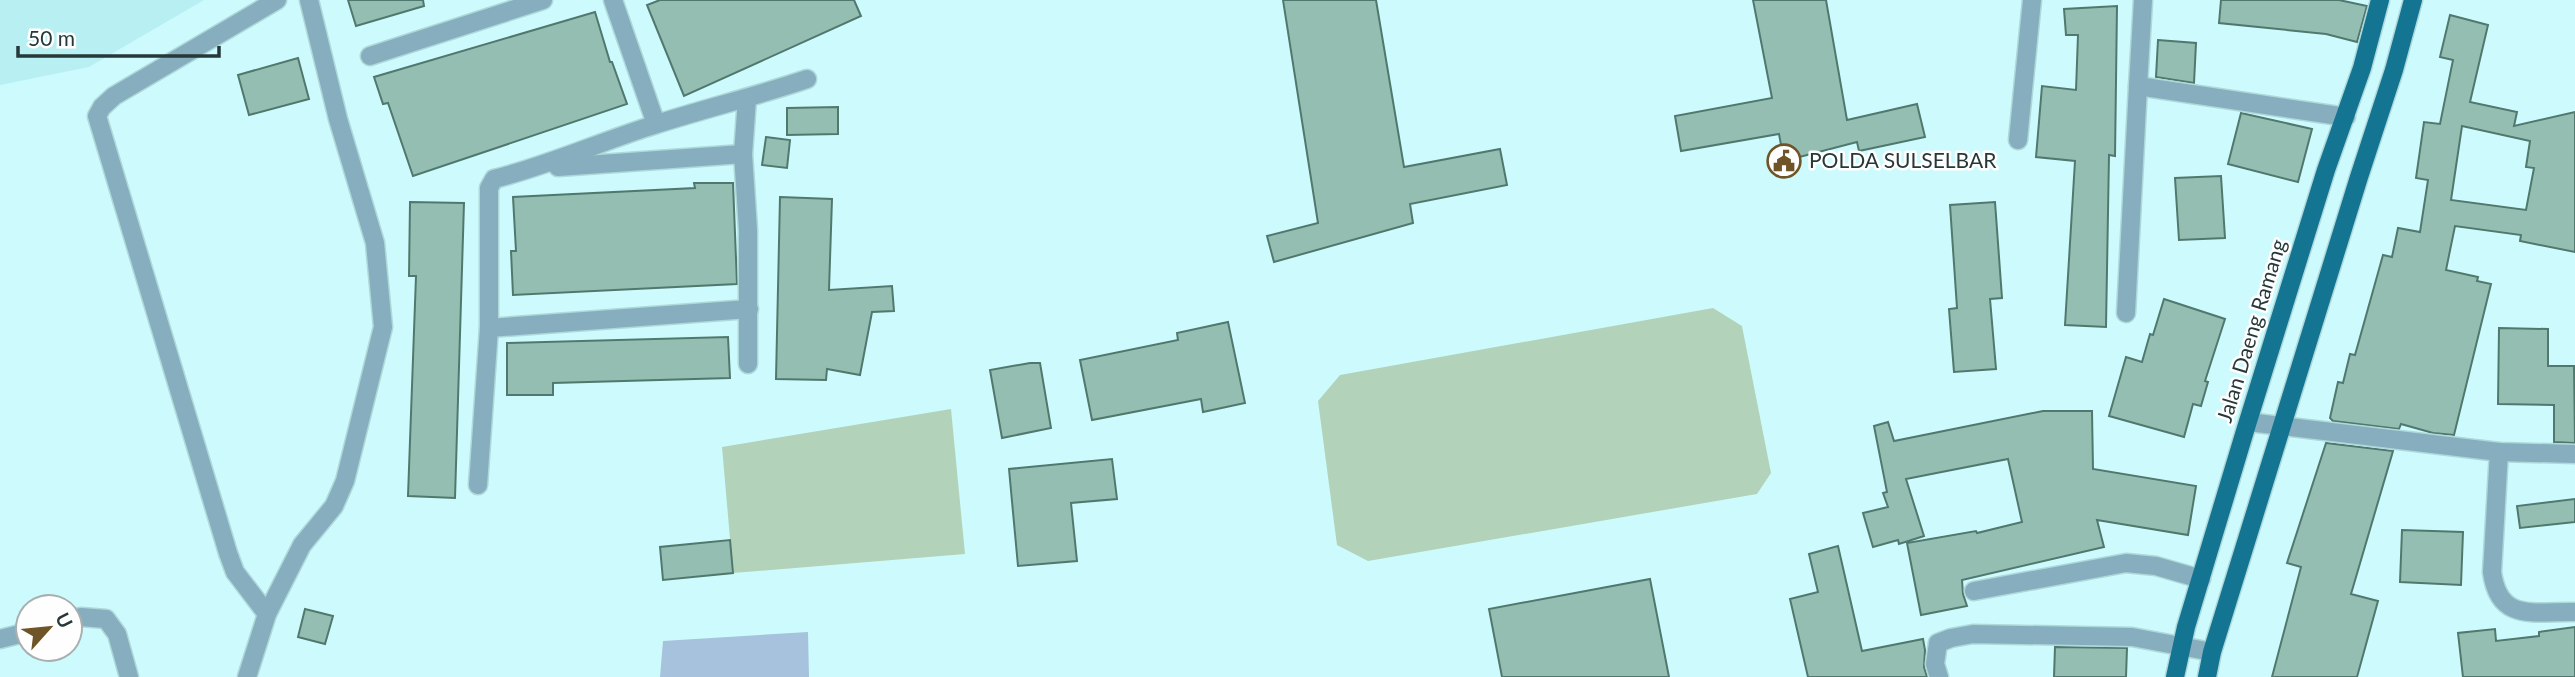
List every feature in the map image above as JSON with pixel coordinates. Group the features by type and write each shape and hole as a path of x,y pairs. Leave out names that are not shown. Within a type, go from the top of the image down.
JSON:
{"main road":[{"name":"Jalan Daeng Ramang","path":"2175,677 2181,647 2248,422 2326,170 2346,117 2380,0"},
{"path":"2207,677 2212,652 2394,70 2413,0"}],"street":[{"path":"247,677 267,614 302,545 334,506 345,481 383,327 375,243 338,119 309,0"},
{"path":"370,56 542,0"},
{"path":"613,0 656,124"},
{"path":"2018,140 2032,0"},
{"path":"2126,313 2143,0"},
{"path":"267,614 235,572 228,553 97,116 114,96 273,1"},
{"path":"478,485 489,328 489,188 494,179 536,169 656,124 807,79"},
{"path":"2138,86 2346,117"},
{"path":"747,99 743,155 748,230 748,364"},
{"path":"536,169 743,155"},
{"path":"489,328 749,309"},
{"path":"2248,422 2499,453 2575,454"},
{"path":"2499,453 2492,572 2494,590 2506,606 2518,610 2575,612"},
{"path":"1974,591 2126,563 2156,566 2201,579"},
{"path":"84,617 106,619 117,634 129,677"},
{"path":"1939,677 1936,664 1938,643 1973,634 2132,637 2212,652"}],"shaded area":[{"path":"0,0 204,0 89,67 0,85"},
{"path":"808,632 809,677 660,677 663,641"}],"green space":[{"path":"1713,308 1742,326 1771,473 1757,494 1368,561 1337,545 1318,401 1340,375"},
{"path":"951,409 965,554 733,573 722,447"}],"building":[{"path":"348,0 423,0 424,6 356,26"},
{"path":"660,0 854,0 861,16 684,96 647,5"},
{"path":"1283,0 1376,0 1404,167 1500,149 1507,185 1410,204 1413,223 1274,262 1267,236 1318,223"},
{"path":"1753,0 1826,0 1847,120 1917,104 1925,137 1859,151 1857,142 1784,161 1779,134 1681,151 1675,116 1772,98"},
{"path":"2221,0 2339,0 2367,6 2357,42 2326,34 2219,23"},
{"path":"2117,6 2115,156 2109,155 2106,327 2065,325 2075,161 2036,157 2042,86 2076,90 2078,35 2066,35 2064,9"},
{"path":"595,12 610,62 627,104 413,176 388,103 383,104 374,77"},
{"path":"2450,15 2488,25 2470,102 2517,112 2514,126 2575,112 2575,252 2520,241 2521,235 2455,226 2446,270 2478,277 2477,281 2491,284 2454,435 2433,433 2401,424 2399,429 2333,421 2330,418 2338,382 2343,383 2350,354 2355,355 2383,255 2392,257 2398,228 2420,232 2428,180 2416,178 2424,122 2440,124 2453,60 2440,57","holes":["2462,126 2530,141 2526,167 2534,168 2526,210 2451,200"]},
{"path":"2158,40 2196,43 2194,83 2156,77"},
{"path":"298,58 309,99 249,115 238,75"},
{"path":"838,107 838,134 787,135 787,108"},
{"path":"2241,113 2312,129 2298,182 2228,164"},
{"path":"766,137 790,140 787,168 762,165"},
{"path":"2221,176 2225,238 2179,240 2175,178"},
{"path":"694,183 733,183 737,284 513,295 511,251 516,251 513,197 695,188"},
{"path":"780,197 832,199 829,290 892,286 894,311 872,312 860,375 827,369 826,380 776,379"},
{"path":"410,202 464,203 455,498 408,496 416,276 409,276"},
{"path":"1995,202 2002,298 1990,299 1996,369 1954,372 1949,309 1957,308 1950,205"},
{"path":"2164,299 2225,319 2205,381 2208,382 2201,406 2193,404 2184,437 2109,416 2126,357 2142,362"},
{"path":"1228,322 1245,403 1203,412 1201,399 1092,420 1080,360 1178,340 1177,333"},
{"path":"2499,328 2548,329 2548,366 2574,366 2575,443 2554,442 2554,405 2498,404"},
{"path":"728,337 730,378 553,383 553,395 507,395 507,343"},
{"path":"1040,363 1051,428 1002,438 990,370"},
{"path":"2043,411 2092,411 2093,469 2196,486 2188,535 2097,520 2104,547 1962,580 1967,606 1921,615 1907,543 1976,531 1977,533 2022,522 2008,459 1906,479 1924,536 1899,544 1898,540 1873,547 1863,513 1888,507 1883,493 1887,492 1874,426 1888,422 1894,441"},
{"path":"2326,443 2393,451 2351,594 2378,601 2357,677 2272,677 2301,567 2287,563"},
{"path":"1112,459 1117,499 1071,503 1077,561 1018,566 1009,469"},
{"path":"2575,499 2575,522 2520,528 2517,506"},
{"path":"2402,530 2463,532 2461,585 2400,582"},
{"path":"730,540 733,573 663,580 660,547"},
{"path":"1838,546 1862,651 1923,639 1927,677 1808,677 1790,599 1818,592 1809,554"},
{"path":"1650,579 1669,677 1502,677 1489,609"},
{"path":"305,609 333,616 325,644 298,637"},
{"path":"2575,627 2575,677 2463,677 2458,633 2495,629 2496,641 2539,636 2539,632"},
{"path":"2055,647 2127,648 2126,677 2054,677"}],"place":[{"name":"POLDA SULSELBAR","path":"1784,161"}]}
